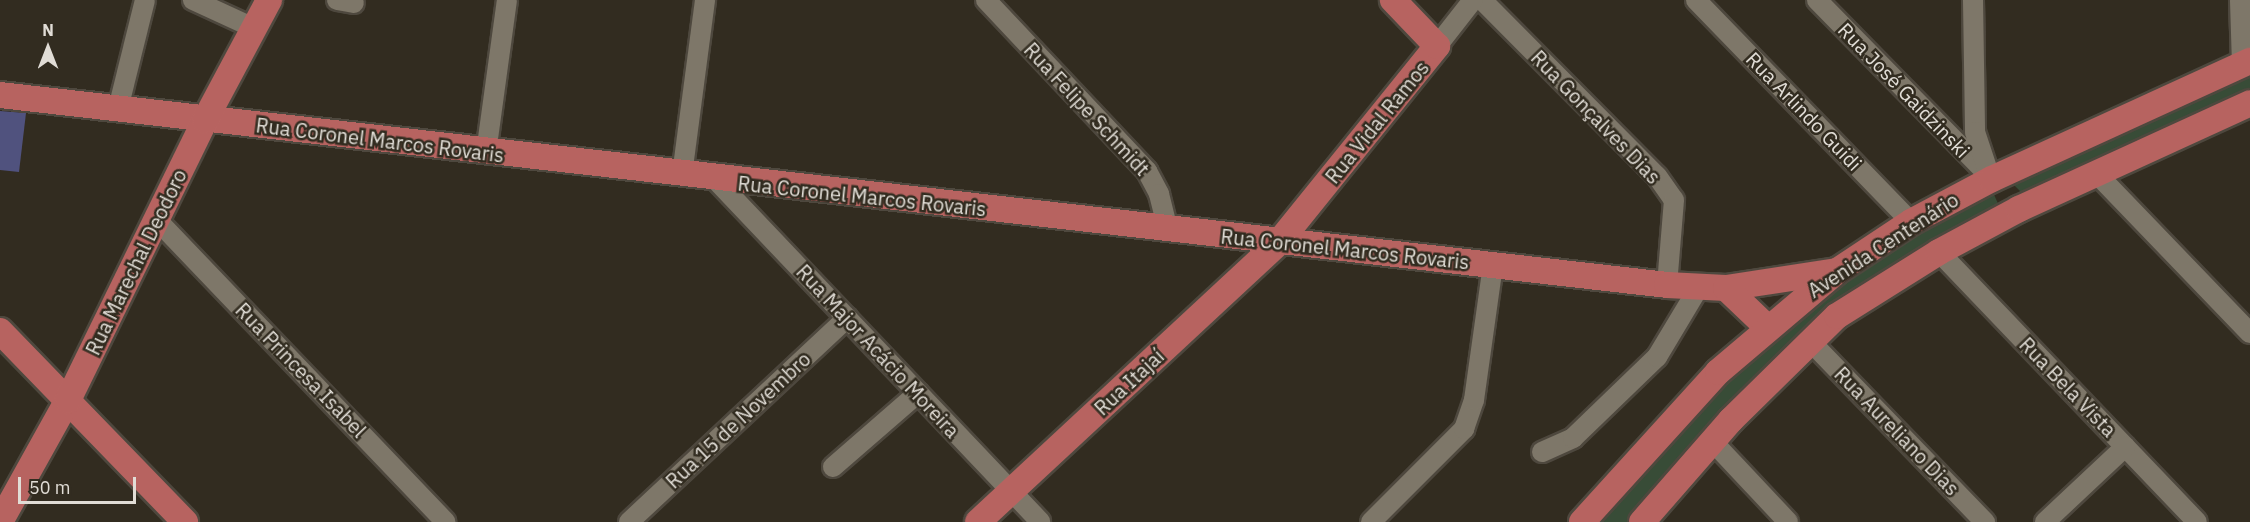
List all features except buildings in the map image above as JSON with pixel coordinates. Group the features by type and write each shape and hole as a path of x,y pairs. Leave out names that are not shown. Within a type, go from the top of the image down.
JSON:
{"main road":[{"name":"Rua Marechal Deodoro","path":"0,522 68,400 205,120 269,0"},
{"path":"1393,0 1437,46"},
{"name":"Rua Vidal Ramos","path":"1279,242 1437,46"},
{"name":"Avenida Centenário","path":"1582,522 1718,372 1767,327 1837,271 1911,222 1992,179 2246,62"},
{"name":"Rua Coronel Marcos Rovaris","path":"0,95 716,180 1667,285 1725,288 1837,271"},
{"name":"Avenida Centenário","path":"1642,522 1712,441 1810,341 1838,316 1939,252 2019,209 2250,103"},
{"path":"1992,179 2019,209"},
{"name":"Rua Itajaí","path":"978,522 1279,242"},
{"path":"1725,288 1767,327"},
{"path":"0,330 185,522"}],"street":[{"path":"118,109 145,0"},
{"path":"193,0 254,28"},
{"path":"486,153 507,0"},
{"path":"682,175 705,0"},
{"name":"Rua Felipe Schmidt","path":"986,0 1147,171 1159,194 1168,229"},
{"name":"Rua Vidal Ramos","path":"1437,46 1473,0"},
{"name":"Rua Gonçalves Dias","path":"1482,0 1657,176 1674,200 1667,285"},
{"name":"Rua Arlindo Guidi","path":"1696,0 1911,222"},
{"name":"Rua José Gaidzinski","path":"1817,0 1948,139 1992,179"},
{"path":"1973,0 1975,132 1992,179"},
{"path":"2240,0 2245,22 2246,62"},
{"path":"1948,139 1975,132"},
{"path":"2096,173 2250,333"},
{"name":"Rua Major Acácio Moreira","path":"716,180 1041,522"},
{"name":"Rua Princesa Isabel","path":"156,219 446,522"},
{"name":"Rua Bela Vista","path":"1939,252 2197,522"},
{"path":"1371,522 1464,429 1474,400 1493,265"},
{"path":"1542,452 1574,438 1657,357 1699,287"},
{"name":"Rua 15 de Novembro","path":"629,522 847,318"},
{"name":"Rua Aureliano Dias","path":"1810,341 1985,522"},
{"path":"833,466 918,393"},
{"path":"1712,441 1788,522"},
{"path":"2045,522 2124,447"}],"green space":[{"path":"2250,73 2250,98 2027,198 2007,178"},
{"path":"1990,186 2001,210 1725,410 1627,522 1593,522 1709,394 1832,282"}]}
